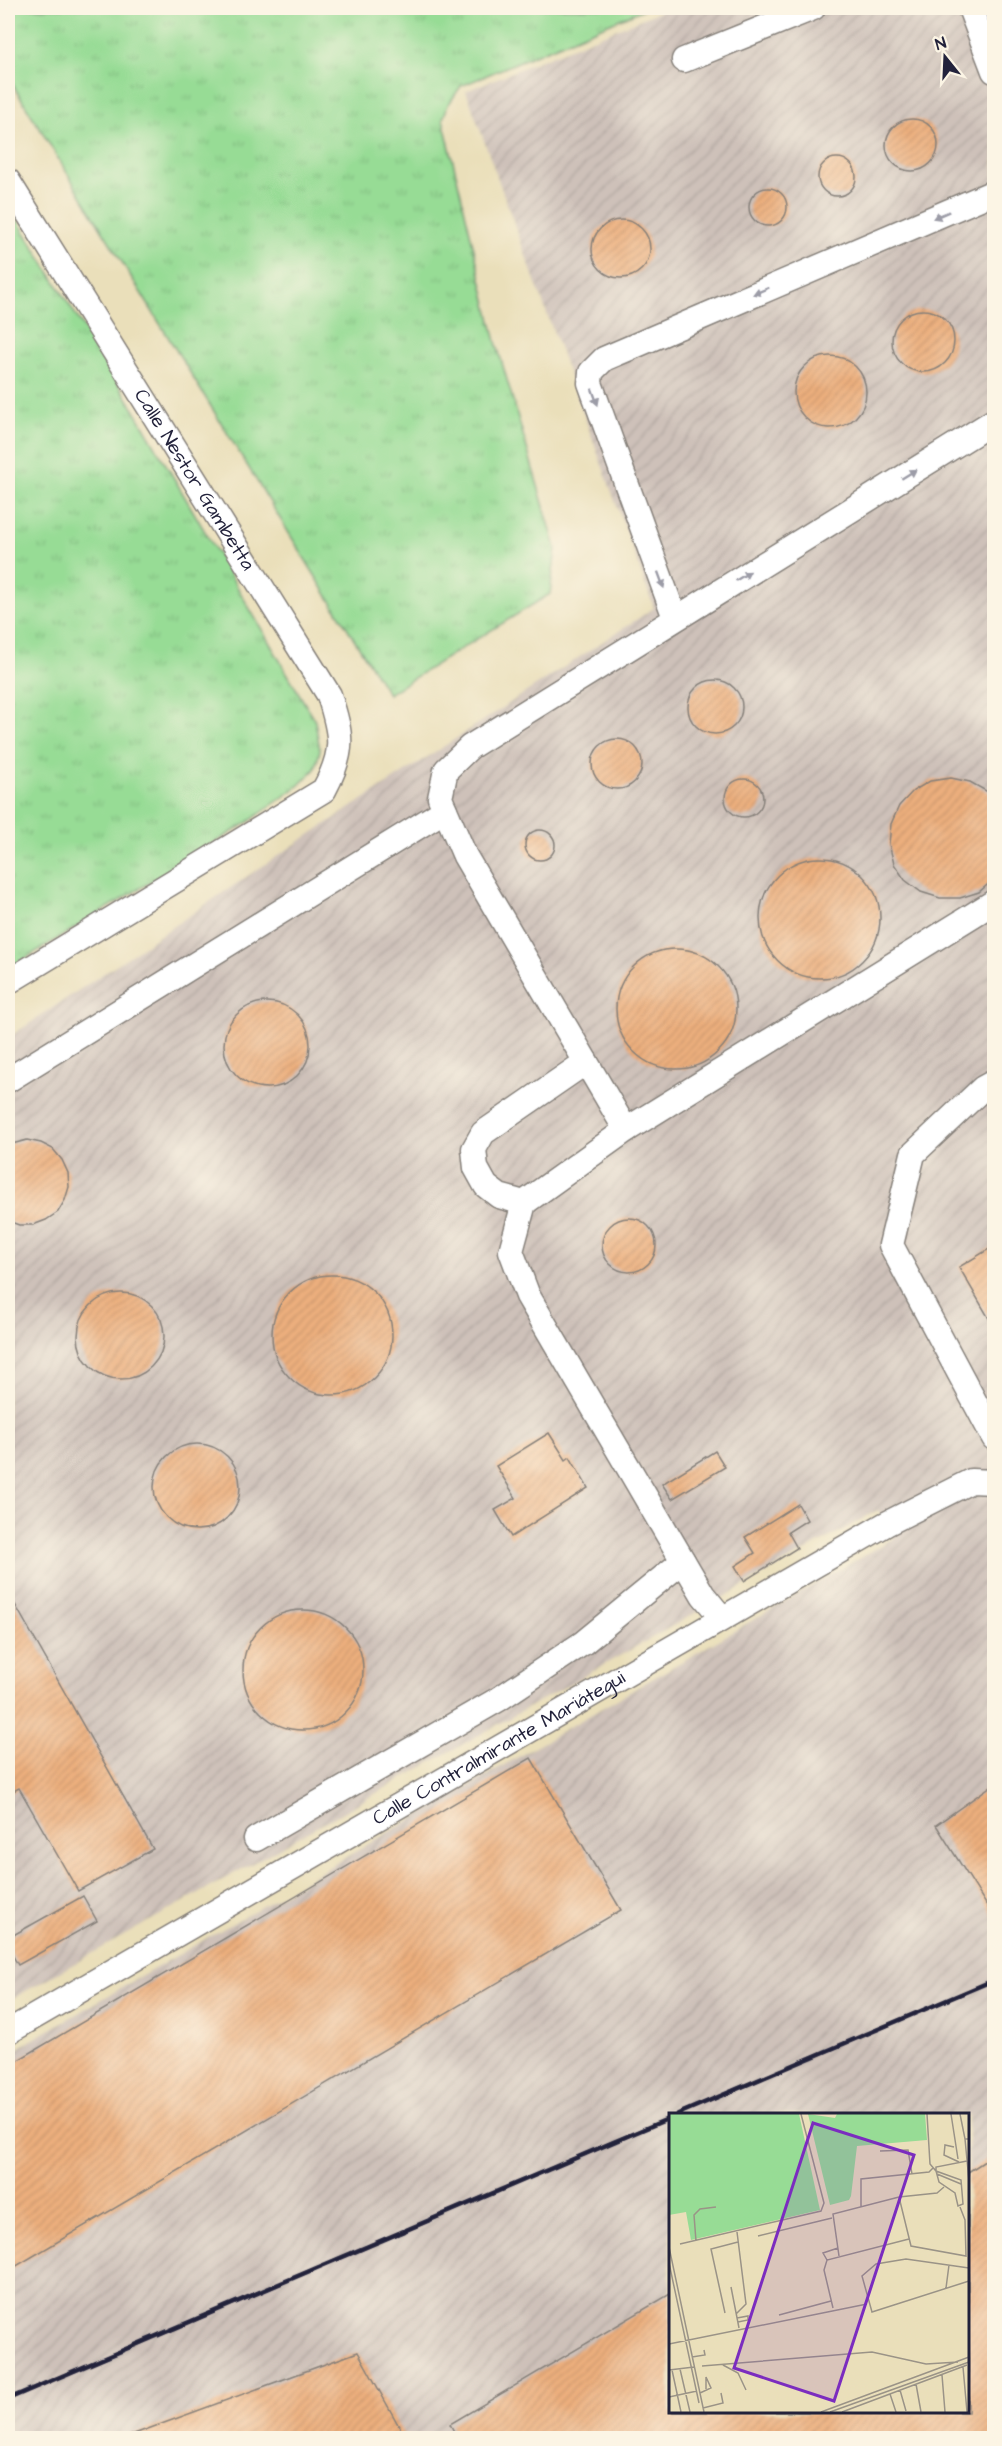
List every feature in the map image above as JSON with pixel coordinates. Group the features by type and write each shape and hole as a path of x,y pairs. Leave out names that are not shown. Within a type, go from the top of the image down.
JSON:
{"street":[{"path":"684,60 813,8"},
{"path":"970,8 994,71"},
{"name":"Calle Nestor Gambetta","path":"8,181 329,695 341,745 337,763 324,790 8,982"},
{"path":"675,618 590,383 591,372 604,359 994,192"},
{"path":"626,1130 465,856 440,798 446,770 470,747 994,422"},
{"path":"8,1080 445,810"},
{"path":"723,1618 703,1594 683,1561 528,1296 511,1251 524,1203 626,1130 994,902"},
{"path":"524,1203 499,1196 486,1186 476,1168 474,1149 483,1133 586,1062"},
{"path":"994,1082 983,1088 913,1154 891,1245 994,1438"},
{"name":"Calle Contralmirante Mariátegui","path":"8,2032 872,1533 972,1481 994,1482"},
{"path":"256,1839 517,1686 583,1643 683,1561"}],"shaded area":[{"path":"668,8 994,8 994,2438 8,2438 8,2054 894,1538 878,1510 8,2001 8,1038 282,853 654,608 466,91"}],"green space":[{"path":"8,8 646,8 461,86 448,105 443,119 496,342 556,548 550,594 388,694 8,77"},
{"path":"8,205 132,406 315,721 320,750 315,769 297,787 247,823 8,969"}],"building":[{"path":"912,119 922,121 930,127 936,135 938,145 936,155 930,163 922,169 912,171 902,169 894,163 888,155 886,145 888,135 894,127 902,121"},
{"path":"837,158 851,163 856,177 851,191 837,196 823,191 818,177 823,163"},
{"path":"768,188 781,194 787,207 781,220 768,226 755,220 749,207 755,194"},
{"path":"621,220 632,222 645,233 650,249 648,260 637,273 621,278 610,276 597,265 592,249 594,238 605,225"},
{"path":"923,310 940,315 945,319 949,324 954,341 949,358 945,363 940,367 923,372 906,367 901,363 897,358 892,341 897,324 901,319 906,315"},
{"path":"830,356 844,359 856,366 863,378 866,392 863,406 856,418 844,425 830,428 816,425 804,418 797,406 794,392 797,378 804,366 816,359"},
{"path":"715,680 734,688 742,707 734,726 715,734 696,726 688,707 696,688"},
{"path":"617,739 631,743 638,750 642,764 638,778 631,785 617,789 603,785 596,778 592,764 596,750 603,743"},
{"path":"951,778 970,782 988,792 994,799 994,879 979,892 960,898 940,898 921,892 905,880 894,864 889,844 891,824 899,806 913,791 930,781"},
{"path":"744,779 758,784 763,798 758,812 744,817 730,812 725,798 730,784"},
{"path":"540,830 551,834 555,845 551,856 540,860 529,856 525,845 529,834"},
{"path":"820,858 843,863 862,876 875,895 880,918 875,941 862,960 843,973 820,978 797,973 778,960 765,941 760,918 765,895 778,876 797,863"},
{"path":"676,949 699,954 718,967 731,986 736,1009 731,1032 718,1051 699,1064 676,1069 653,1064 634,1051 621,1032 616,1009 621,986 634,967 653,954"},
{"path":"267,1002 283,1006 297,1015 306,1029 310,1045 306,1061 297,1075 283,1084 267,1088 251,1084 237,1075 228,1061 224,1045 228,1029 237,1015 251,1006"},
{"path":"27,1140 53,1149 62,1160 68,1173 69,1187 58,1212 33,1225 19,1225 8,1221 8,1145"},
{"path":"629,1218 639,1220 648,1226 654,1235 656,1245 654,1255 648,1264 639,1270 629,1272 619,1270 610,1264 604,1255 602,1245 604,1235 610,1226 619,1220"},
{"path":"994,1246 994,1327 959,1267"},
{"path":"332,1275 355,1280 374,1293 387,1312 392,1335 387,1358 374,1377 355,1390 332,1395 309,1390 290,1377 277,1358 272,1335 277,1312 290,1293 309,1280"},
{"path":"121,1293 137,1297 151,1306 160,1320 164,1336 160,1352 151,1366 137,1375 121,1379 105,1375 91,1366 82,1352 78,1336 82,1320 91,1306 105,1297"},
{"path":"549,1433 566,1460 570,1457 588,1488 511,1537 495,1510 516,1498 496,1466"},
{"path":"197,1444 213,1448 227,1457 236,1471 240,1487 236,1503 227,1517 213,1526 197,1530 181,1526 167,1517 158,1503 154,1487 158,1471 167,1457 181,1448"},
{"path":"715,1451 725,1467 672,1499 662,1484"},
{"path":"798,1504 807,1520 788,1532 797,1548 744,1581 735,1566 755,1553 745,1537"},
{"path":"8,1592 153,1849 78,1891 19,1788 8,1794"},
{"path":"303,1610 326,1615 345,1628 358,1647 363,1670 358,1693 345,1712 326,1725 303,1730 280,1725 261,1712 248,1693 243,1670 248,1647 261,1628 280,1615"},
{"path":"531,1758 621,1910 8,2271 8,2066"},
{"path":"994,1784 994,1917 936,1825"},
{"path":"83,1896 97,1921 18,1965 8,1947 8,1938"},
{"path":"994,2155 994,2439 458,2439 450,2424 669,2295 669,2413 969,2413 969,2171"},
{"path":"358,2352 406,2439 127,2439 126,2437"}],"railway":[{"path":"680,2113 994,1980"},
{"path":"8,2399 669,2118"}]}
